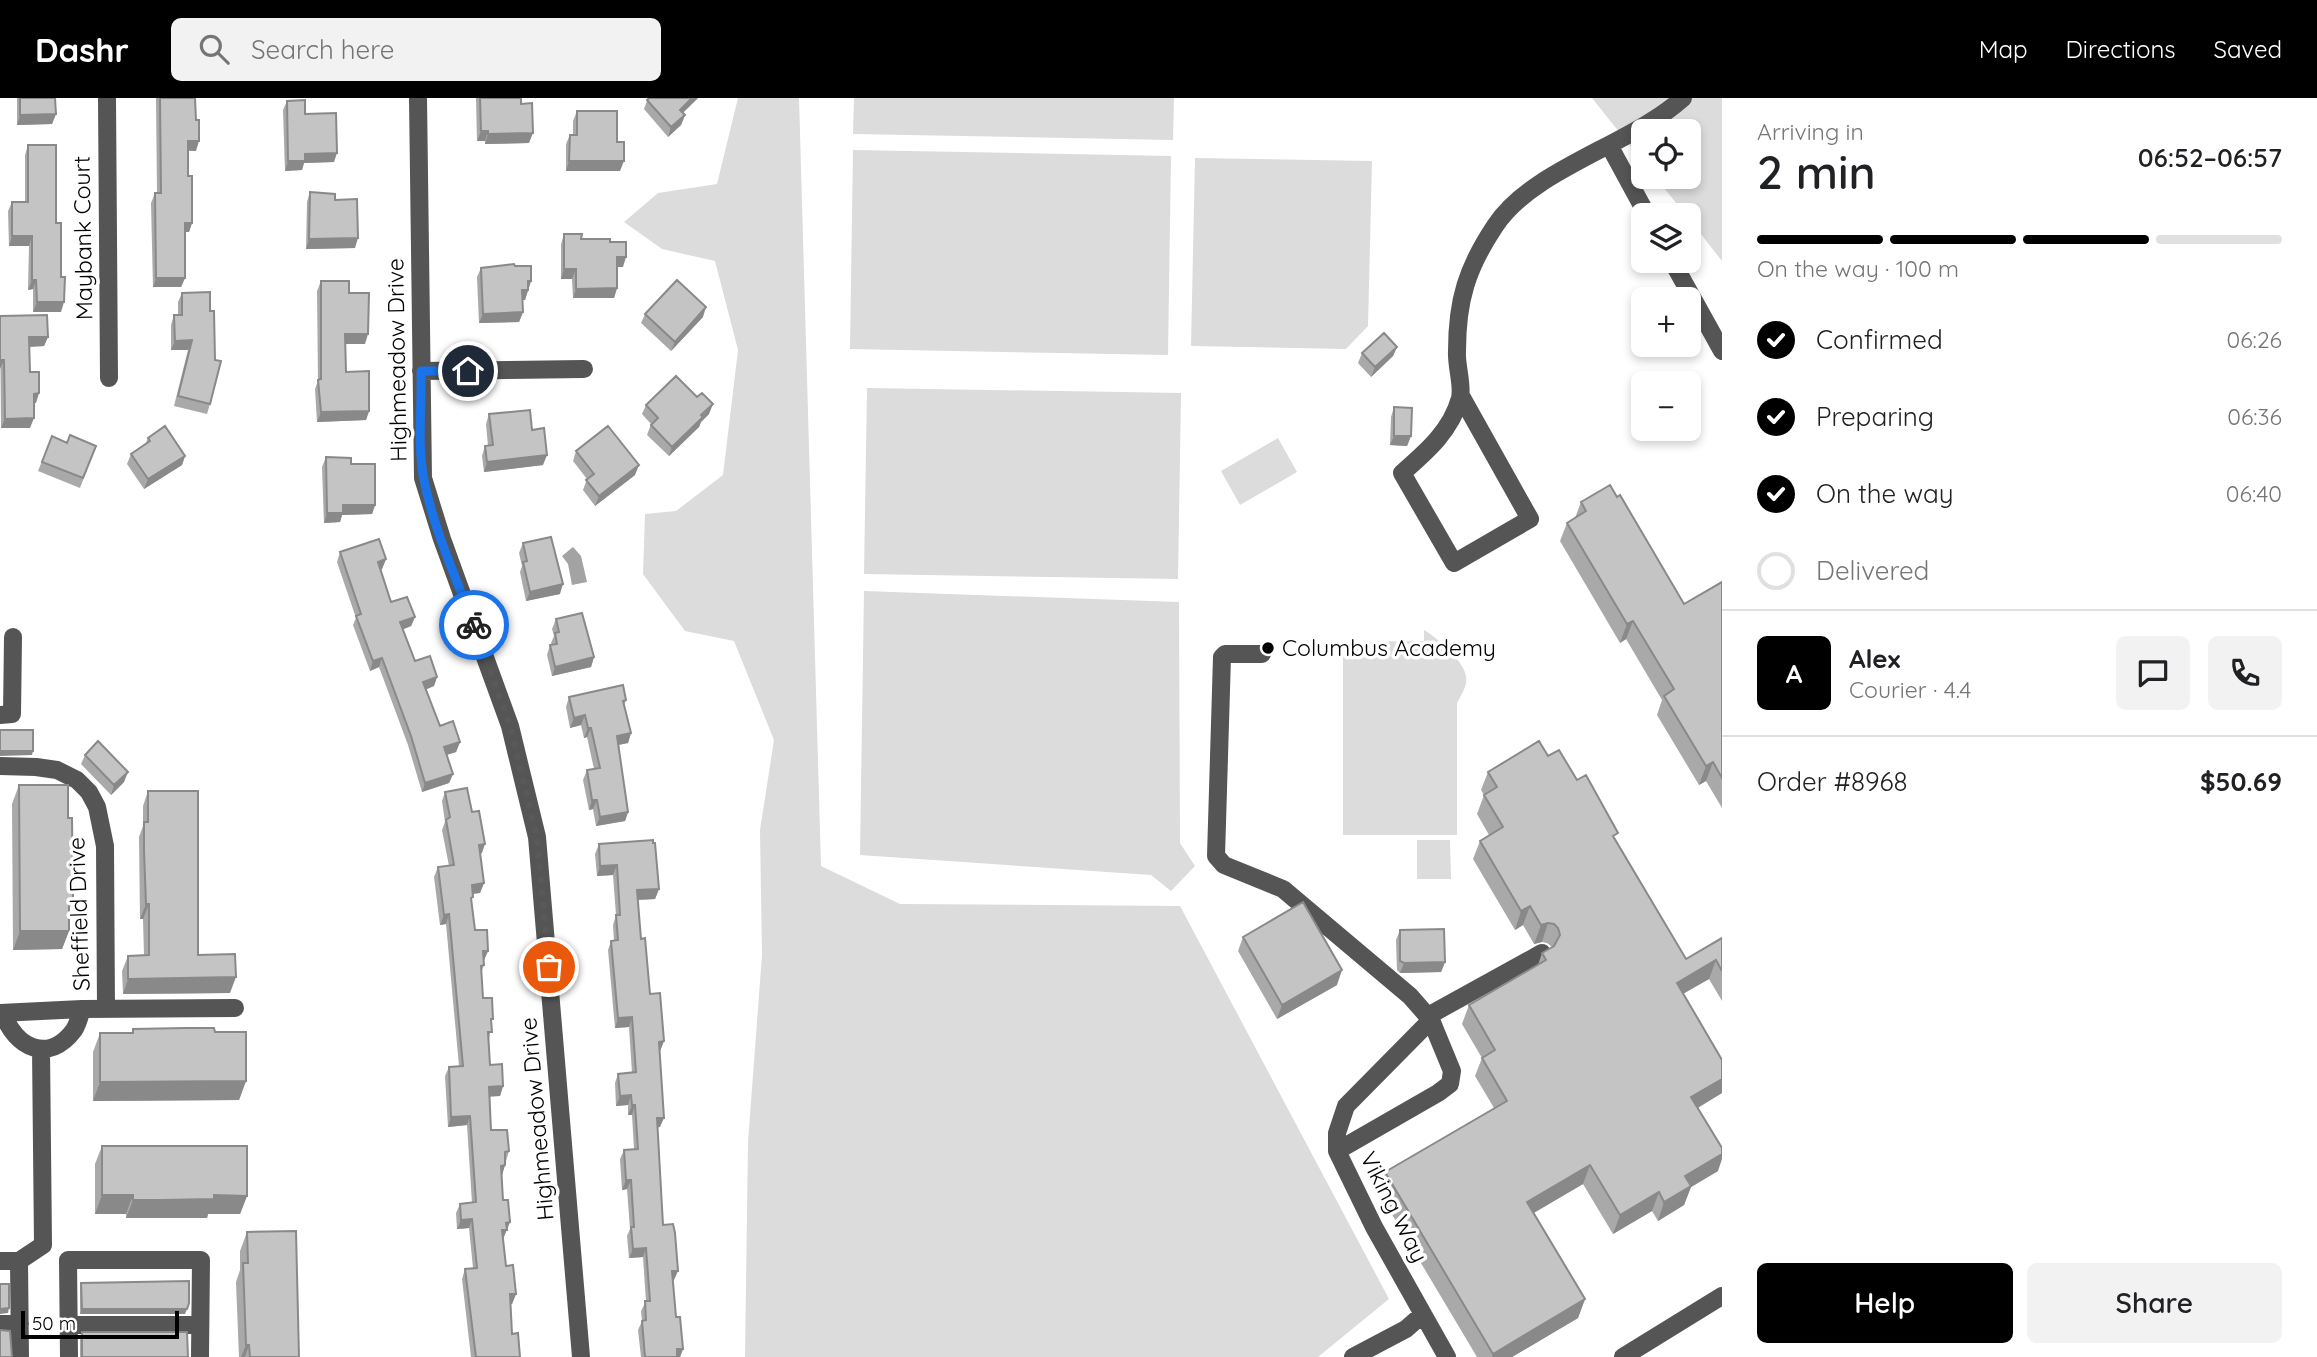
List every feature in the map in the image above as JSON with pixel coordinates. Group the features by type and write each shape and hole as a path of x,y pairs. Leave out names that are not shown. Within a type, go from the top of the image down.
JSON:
{"street":[{"name":"Maybank Court","path":"107,98 109,378"},
{"name":"Highmeadow Drive","path":"418,98 424,478 442,539 510,726 537,837 581,1357"},
{"path":"1461,396 1447,426 1433,446 1402,473 1454,563 1530,519 1461,396 1457,354 1458,316 1465,279 1496,224 1523,197 1658,116 1683,98"},
{"path":"1609,145 1640,203"},
{"path":"1679,273 1722,351"},
{"path":"421,371 584,369"},
{"path":"0,715 12,714 13,637"},
{"path":"1262,654 1225,654 1222,657 1216,856 1223,865 1283,889 1410,996 1430,1018 1452,1071 1450,1084 1438,1093 1338,1150"},
{"name":"Sheffield Drive","path":"0,766 36,766 57,770 77,780 89,792 97,807 105,846 106,1009"},
{"name":"Viking Way","path":"1447,1357 1374,1227 1338,1150 1337,1133 1346,1106 1430,1018 1542,953"},
{"path":"82,1009 75,1028 68,1036 60,1043 41,1049 22,1043 8,1029 1,1013 82,1009 235,1008"},
{"path":"41,1049 43,1245"},
{"path":"43,1245 68,1260 201,1260 200,1357"},
{"path":"0,1261 19,1261 43,1245"},
{"path":"68,1260 69,1357"},
{"path":"19,1261 20,1357"},
{"path":"1623,1357 1722,1296"},
{"path":"1353,1357 1406,1329 1423,1314"},
{"path":"0,1324 20,1324"},
{"path":"69,1325 200,1325"}],"shaded area":[{"path":"738,98 799,98 821,866 900,904 1180,906 1389,1299 1318,1357 745,1357 748,1142 762,955 760,830 774,740 734,641 685,631 643,574 645,514 676,511 723,475 738,350 715,261 662,249 624,222 658,193 717,184"},
{"path":"854,98 1174,98 1173,140 853,134"},
{"path":"1592,98 1722,98 1722,261 1701,234 1701,203 1676,203 1665,189 1701,189 1701,119 1631,119 1631,147"},
{"path":"853,150 1171,156 1168,355 850,349"},
{"path":"1195,158 1372,161 1368,326 1346,349 1191,346"},
{"path":"867,388 1181,393 1178,579 864,574"},
{"path":"1278,438 1297,472 1240,505 1221,471"},
{"path":"573,547 581,556 587,582 572,585 568,564 562,556"},
{"path":"864,591 1179,602 1180,843 1195,866 1171,891 1151,875 860,855"},
{"path":"1424,630 1455,657 1466,676 1465,687 1457,703 1457,835 1343,835 1343,642 1424,641"},
{"path":"1417,840 1450,840 1451,879 1417,879"}],"building":[{"path":"20,98 55,98 56,114 20,115"},
{"path":"160,98 195,98 196,120 199,120 199,141 188,141 188,176 192,176 192,223 185,223 185,278 156,278 155,193 161,193"},
{"path":"480,98 521,98 521,104 532,103 533,133 488,134 488,131 481,131"},
{"path":"692,98 680,110 685,115 671,127 647,100"},
{"path":"305,100 305,114 336,113 337,153 305,154 305,161 288,161 287,101"},
{"path":"577,111 617,111 617,142 624,142 624,161 569,161 570,135 577,135"},
{"path":"28,145 56,145 56,223 61,223 64,302 37,302 36,280 32,280 32,236 12,236 12,202 28,202"},
{"path":"310,192 335,194 335,200 357,199 358,238 309,239"},
{"path":"564,234 582,234 581,239 626,242 626,257 617,257 617,288 576,289 576,269 564,269"},
{"path":"514,264 531,266 528,290 522,290 523,312 483,314 481,268"},
{"path":"677,280 706,307 675,342 645,314"},
{"path":"321,281 349,281 349,293 369,293 368,334 345,334 346,372 369,371 369,411 321,412 318,380 321,379"},
{"path":"210,292 210,311 214,311 215,360 221,361 210,404 178,396 192,340 175,341 174,315 182,315 182,293"},
{"path":"47,315 48,337 29,337 30,372 39,372 39,393 34,394 34,418 5,419 4,360 0,360 0,316"},
{"path":"1384,333 1397,347 1375,367 1362,353"},
{"path":"676,376 697,397 702,393 713,404 672,447 651,425 658,418 646,405"},
{"path":"1394,407 1412,408 1411,436 1394,436"},
{"path":"530,410 532,430 544,428 547,455 487,462 485,446 493,445 489,414"},
{"path":"165,426 185,456 148,479 131,454"},
{"path":"608,426 639,465 599,496 586,480 594,474 576,451"},
{"path":"70,435 96,446 83,478 42,462 52,436 67,443"},
{"path":"326,457 351,458 351,464 375,464 375,505 343,505 343,513 327,513"},
{"path":"1610,485 1617,497 1620,495 1684,604 1722,582 1722,778 1713,762 1706,766 1664,696 1674,689 1633,621 1627,624 1567,523 1586,511 1581,502"},
{"path":"551,537 563,584 530,592 523,562 527,561 523,543"},
{"path":"379,539 386,559 378,562 391,602 407,597 415,617 400,622 415,661 430,656 437,677 423,682 440,726 453,721 460,742 444,747 453,774 425,783 382,658 373,661 356,616 361,614 340,552"},
{"path":"582,613 594,657 555,667 550,645 557,644 555,633 559,632 556,619"},
{"path":"623,685 626,700 623,701 631,733 617,736 628,812 600,817 597,800 592,800 587,770 600,768 591,728 588,728 585,715 574,718 569,697"},
{"path":"0,730 33,730 33,751 0,751"},
{"path":"98,741 128,772 114,785 85,755"},
{"path":"1539,741 1548,756 1559,750 1577,780 1586,775 1618,833 1613,836 1686,959 1722,938 1722,971 1716,960 1677,983 1722,1060 1722,1079 1691,1097 1722,1148 1722,1154 1685,1176 1691,1186 1664,1202 1659,1192 1620,1215 1590,1165 1527,1202 1585,1299 1493,1354 1385,1172 1507,1101 1482,1058 1495,1050 1469,1005 1546,960 1542,953 1554,946 1560,935 1554,924 1541,925 1530,906 1521,911 1480,841 1503,827 1484,795 1497,787 1488,772"},
{"path":"19,785 68,785 68,818 72,818 73,899 69,899 69,931 20,931"},
{"path":"467,788 472,812 479,811 485,844 479,845 484,883 472,885 471,898 475,930 487,930 488,951 483,951 484,965 481,966 483,998 492,998 492,1032 488,1032 490,1065 502,1064 503,1086 489,1087 491,1130 507,1130 509,1151 505,1152 505,1165 501,1166 503,1200 508,1200 510,1222 506,1223 507,1230 502,1230 506,1266 513,1265 516,1294 510,1294 512,1334 518,1333 520,1357 476,1357 465,1269 477,1268 472,1219 461,1220 460,1204 476,1202 470,1116 451,1117 449,1067 463,1066 449,914 444,915 438,867 454,865 446,820 450,817 445,792"},
{"path":"148,791 198,791 198,955 235,954 236,977 128,979 128,956 149,955 149,904 146,904 144,851"},
{"path":"653,840 659,889 637,890 641,939 645,938 650,994 660,993 664,1041 659,1042 664,1118 657,1118 663,1225 673,1224 675,1233 678,1271 672,1271 676,1317 680,1317 683,1349 677,1349 677,1357 645,1357 642,1321 646,1320 645,1301 650,1301 646,1248 633,1249 631,1180 626,1180 624,1150 638,1149 635,1105 632,1105 631,1095 620,1096 618,1074 636,1072 632,1017 618,1018 611,941 618,940 616,915 620,915 617,865 600,866 599,844"},
{"path":"1303,902 1342,970 1282,1005 1243,937"},
{"path":"1444,929 1445,962 1400,961 1400,930"},
{"path":"214,1028 215,1032 246,1032 246,1081 100,1082 100,1033 133,1033 133,1029"},
{"path":"102,1146 247,1146 247,1196 214,1195 214,1199 133,1200 133,1195 102,1195"},
{"path":"296,1231 299,1357 250,1357 249,1345 246,1345 243,1263 248,1263 247,1232"},
{"path":"189,1281 187,1309 82,1309 81,1283"},
{"path":"0,1284 9,1284 9,1308 0,1309"},
{"path":"0,1330 10,1331 12,1357 0,1357"},
{"path":"82,1332 187,1332 188,1357 82,1357"}],"way so far":[{"path":"474,625 510,726 537,837 549,967"}],"place":[{"name":"Columbus Academy","path":"1268,648"}],"route":[{"path":"468,371 421,371 422,449 424,478 430,505 474,625"}]}
